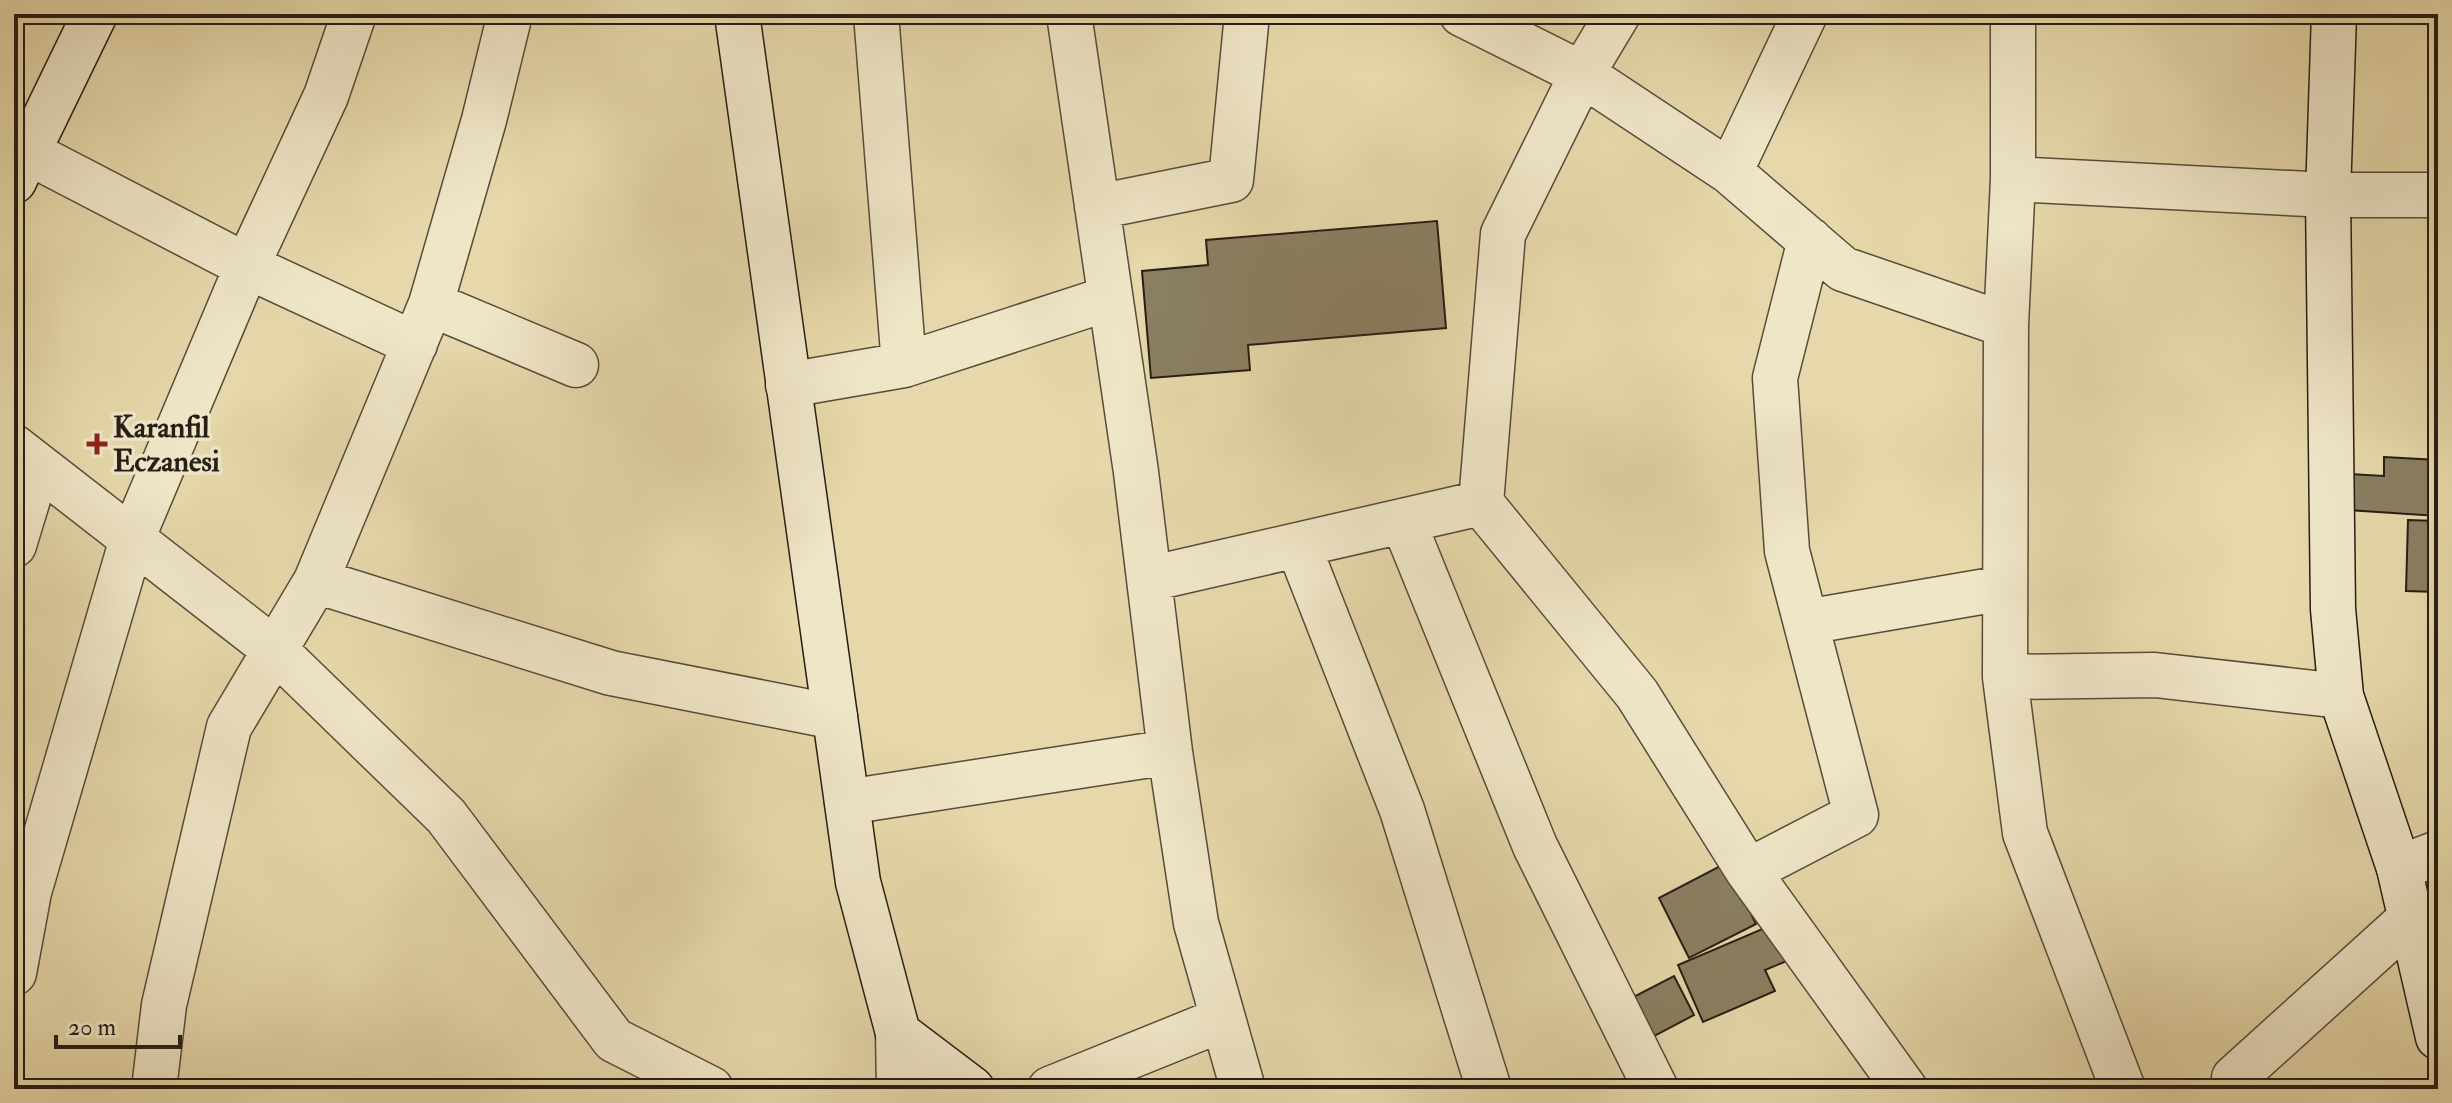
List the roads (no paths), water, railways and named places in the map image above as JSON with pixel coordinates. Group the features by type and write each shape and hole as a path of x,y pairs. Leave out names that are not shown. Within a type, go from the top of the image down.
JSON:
{"street":[{"path":"14,973 29,892 132,539 247,266 326,96 354,14"},
{"path":"154,1089 164,1005 229,727 316,581 431,304 484,120 510,14"},
{"path":"737,14 858,882 898,1033 899,1089"},
{"path":"876,14 904,365"},
{"path":"1069,14 1196,923 1243,1089"},
{"path":"1097,207 1231,180 1247,14"},
{"path":"1462,14 1582,74 1730,172 1843,269 2006,325"},
{"path":"1618,14 1582,74 1503,234 1481,503 1637,694 1748,871 1905,1089"},
{"path":"1730,172 1805,14"},
{"path":"2013,14 2013,179 2006,325 2005,677 2025,833 2123,1089"},
{"path":"2334,14 2328,195 2333,609 2341,696 2418,861 2412,917 2438,1037"},
{"path":"89,17 18,159 415,344"},
{"path":"2013,179 2328,195 2438,195"},
{"path":"1748,871 1856,815 1787,551 1775,378 1810,240"},
{"path":"788,385 904,365 1110,298"},
{"path":"431,304 576,365"},
{"path":"14,545 26,457 275,650 446,816 614,1040 711,1089"},
{"path":"1149,579 1481,503"},
{"path":"1403,521 1535,846 1656,1089"},
{"path":"1298,545 1402,810 1489,1089"},
{"path":"316,581 611,673 835,717"},
{"path":"1806,622 2004,588"},
{"path":"2005,677 2155,675 2341,696"},
{"path":"847,802 1170,752"},
{"path":"2228,1085 2412,917"},
{"path":"1050,1089 1223,1019"},
{"path":"898,1033 956,1087"}],"place":[{"name":"Karanfil Eczanesi","path":"97,444"}]}
